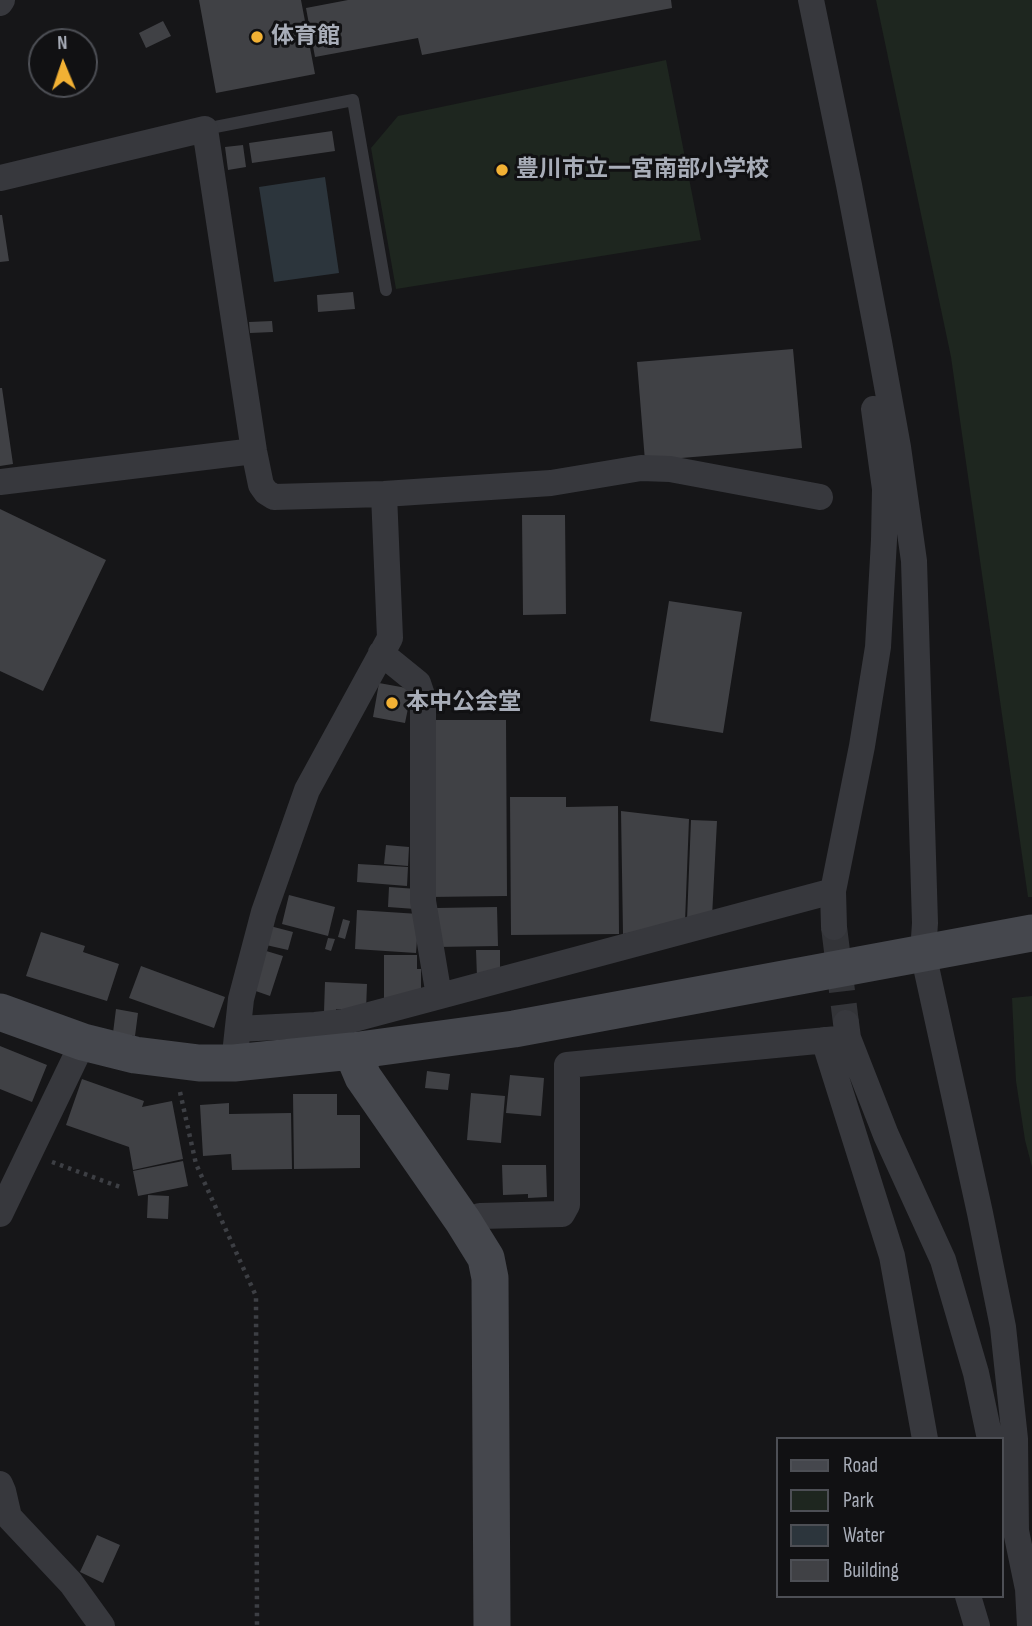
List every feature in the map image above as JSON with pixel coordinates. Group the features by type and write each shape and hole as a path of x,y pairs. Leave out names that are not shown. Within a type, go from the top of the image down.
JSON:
{"main road":[{"path":"0,1012 83,1042 135,1055 198,1063 236,1046 352,1051 514,1029 1032,933"},
{"path":"352,1051 363,1077 486,1258 490,1278 492,1626"}],"street":[{"path":"790,0 797,12 814,13 898,447 914,561 925,923 923,953 1003,1328 1015,1439 1016,1531 1028,1589 1030,1626"},
{"path":"0,178 205,129 254,451 261,485 274,497 384,494 551,483 641,468 670,469 820,497"},
{"path":"834,927 833,891 862,746 878,647 885,489 873,401 879,342"},
{"path":"0,482 254,451"},
{"path":"384,494 390,638 307,790 264,912 241,999 236,1046 315,1026 343,1022 833,891"},
{"path":"381,653 418,683 423,698 423,901 439,996"},
{"path":"463,1221 480,1216 562,1213 567,1205 567,1065 839,1033"},
{"path":"839,1033 891,1256 925,1437"},
{"path":"839,1033 943,1261 976,1373 990,1437"},
{"path":"0,1214 83,1042"},
{"path":"0,1484 9,1517 71,1583 102,1626"},
{"path":"1004,1504 1016,1531"},
{"path":"969,1598 977,1626"}],"lane":[{"path":"205,129 354,100 386,290"}],"path":[{"path":"173,1060 196,1164 256,1296 257,1626"},
{"path":"30,1154 120,1187"}],"green space":[{"path":"876,0 1032,0 1032,897 1028,897 951,357"},
{"path":"666,60 701,240 396,289 371,148 398,116"},
{"path":"1032,996 1032,1167 1016,1081 1012,998"}],"water":[{"path":"325,177 339,273 274,282 259,187"}],"building":[{"name":"体育館","path":"199,0 301,0 315,74 216,93"},
{"path":"348,0 671,0 672,8 422,55 418,38 315,57 306,8"},
{"path":"163,21 171,36 146,48 139,33"},
{"path":"332,131 335,151 252,163 249,143"},
{"path":"243,145 246,167 228,170 225,147"},
{"path":"0,215 9,261 0,262"},
{"path":"353,292 355,309 318,312 317,295"},
{"path":"272,321 273,332 250,333 249,322"},
{"path":"793,349 802,448 645,461 637,362"},
{"path":"0,388 13,464 0,466"},
{"path":"0,509 106,560 43,691 0,671"},
{"path":"522,515 565,515 566,614 523,615"},
{"path":"669,601 742,612 723,733 650,721"},
{"name":"本中公会堂","path":"379,683 412,689 405,723 373,717"},
{"path":"428,720 506,720 507,896 429,897"},
{"path":"510,797 566,797 566,807 618,806 619,934 511,935"},
{"path":"621,811 689,819 685,922 623,934"},
{"path":"691,820 717,821 712,917 687,920"},
{"path":"386,845 409,847 408,866 384,864"},
{"path":"358,864 408,867 407,886 357,882"},
{"path":"389,887 417,889 415,909 388,907"},
{"path":"289,895 335,907 328,936 282,924"},
{"path":"497,907 498,946 436,947 436,908"},
{"path":"357,910 419,914 416,953 355,949"},
{"path":"343,919 350,921 345,939 338,937"},
{"path":"270,926 293,932 288,950 266,945"},
{"path":"41,932 85,946 83,952 119,964 107,1001 26,976"},
{"path":"328,938 335,939 331,951 325,949"},
{"path":"263,950 283,956 270,996 250,989"},
{"path":"476,950 500,950 500,976 477,977"},
{"path":"384,955 417,955 417,969 421,969 421,993 384,1000"},
{"path":"141,966 225,997 214,1028 129,998"},
{"path":"325,982 367,984 366,1010 336,1009 336,1013 324,1012"},
{"path":"116,1009 138,1013 135,1036 113,1033"},
{"path":"0,1046 47,1065 32,1102 0,1089"},
{"path":"427,1071 450,1074 448,1090 425,1088"},
{"path":"510,1075 544,1078 541,1116 506,1113"},
{"path":"82,1079 144,1101 142,1107 172,1101 183,1159 133,1170 129,1147 66,1125"},
{"path":"471,1093 505,1096 501,1143 467,1140"},
{"path":"293,1094 337,1094 337,1115 360,1115 360,1168 294,1169"},
{"path":"229,1103 229,1114 291,1113 292,1169 232,1170 231,1154 203,1156 200,1105"},
{"path":"183,1161 188,1186 138,1196 133,1171"},
{"path":"502,1165 546,1165 547,1197 528,1198 528,1194 503,1195"},
{"path":"148,1195 169,1196 168,1219 147,1218"},
{"path":"97,1535 120,1545 103,1583 80,1572"}],"tunnel":[{"path":"834,927 846,1023"}],"place":[{"name":"体育館","path":"257,37"},
{"name":"豊川市立一宮南部小学校","path":"502,170"},
{"name":"本中公会堂","path":"392,703"}]}
